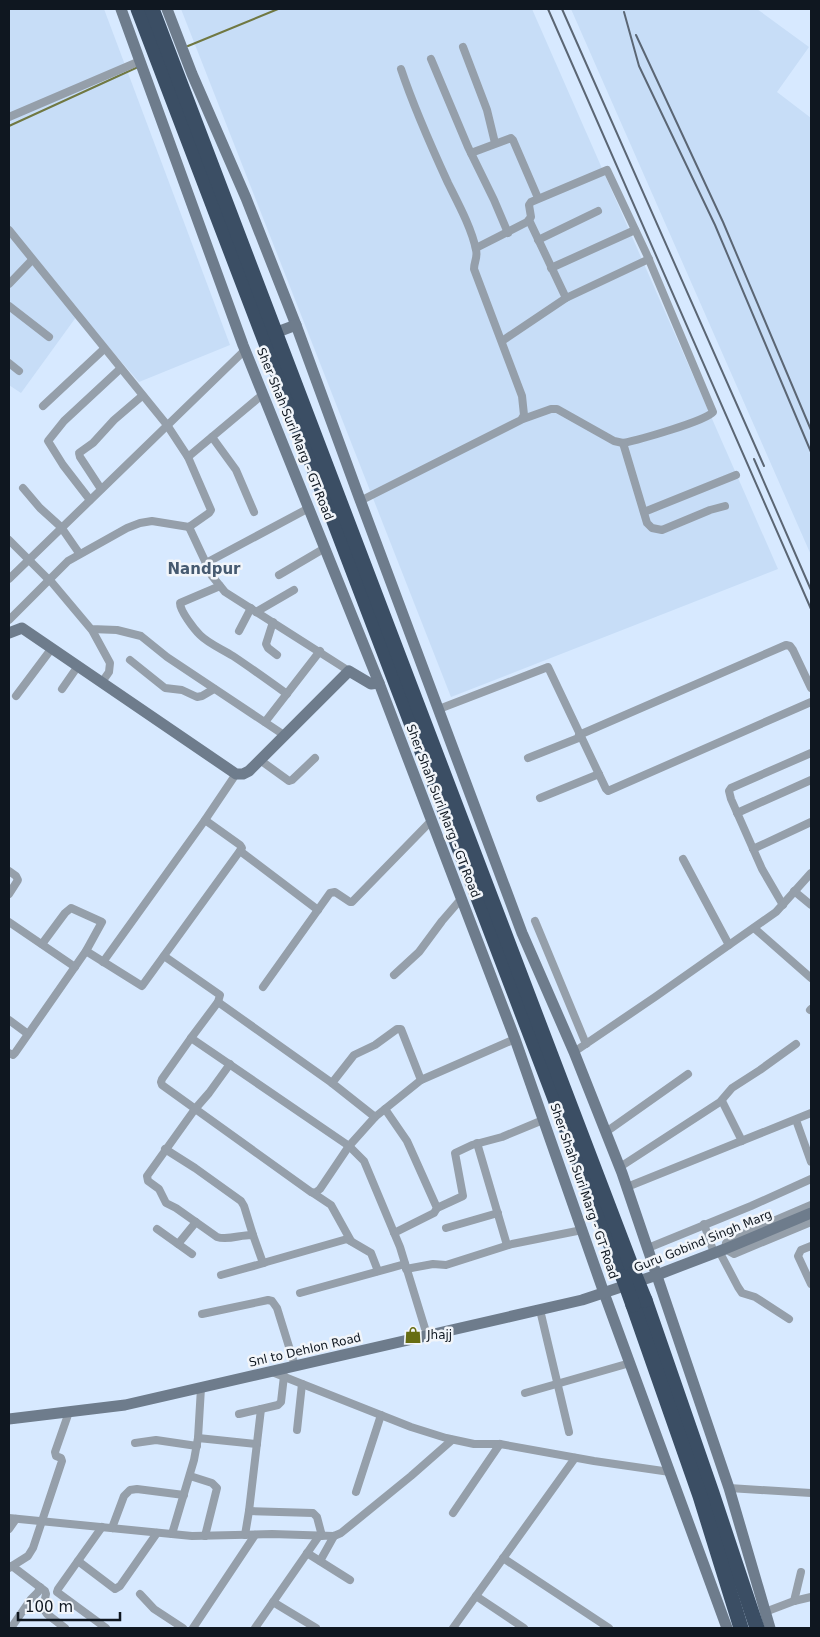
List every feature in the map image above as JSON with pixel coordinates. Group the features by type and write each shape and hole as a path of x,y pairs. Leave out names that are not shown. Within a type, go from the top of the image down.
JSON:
{"highway":[{"name":"Sher Shah Suri Marg - GT Road","path":"138,9 706,1475 757,1628"},
{"name":"Sher Shah Suri Marg - GT Road","path":"152,9 628,1275"},
{"name":"Sher Shah Suri Marg - GT Road","path":"639,1303 741,1628"}],"street":[{"name":"Sher Shah Suri Marg - GT Road","path":"121,9 262,395 379,683 402,733 431,821 514,1039 604,1294 727,1628"},
{"path":"167,9 192,74 246,198 296,325 438,716 522,933 574,1052 620,1167 729,1488 770,1628"},
{"path":"463,47 487,110 495,143"},
{"path":"431,58 471,153 508,232"},
{"path":"9,117 140,61"},
{"path":"400,70 476,248 477,255 474,269 522,396 523,418"},
{"path":"471,153 510,137 538,198"},
{"path":"360,501 523,418 551,409 557,409 614,441 623,443 682,426 708,416 713,412 649,260 607,170 538,198 530,203 531,217 529,220 476,248"},
{"path":"538,240 598,211"},
{"path":"529,220 566,298"},
{"path":"9,230 167,425 188,457 212,510 189,527 145,522 127,528 79,553 68,560 9,619 236,774"},
{"path":"551,268 635,230"},
{"path":"9,284 32,260"},
{"path":"502,341 566,298 649,260"},
{"path":"9,306 49,337"},
{"path":"280,331 296,325"},
{"path":"9,579 244,347 257,340"},
{"path":"43,406 104,349"},
{"path":"9,363 19,371"},
{"path":"90,500 48,440 64,421 120,369"},
{"path":"188,457 262,395"},
{"path":"102,489 80,457 80,453 142,396"},
{"path":"212,437 236,470 254,512"},
{"path":"623,443 649,527 662,530 725,506"},
{"path":"644,512 736,475"},
{"path":"23,488 40,508 61,527 79,553"},
{"path":"206,564 309,508"},
{"path":"189,527 206,564 220,586 230,595 371,684 379,683"},
{"path":"9,540 49,579 92,630 110,664 109,672 102,682"},
{"path":"278,575 325,548"},
{"path":"220,586 182,602 180,607 201,636 287,694"},
{"path":"238,631 254,610 294,590"},
{"path":"273,622 266,644 276,655"},
{"path":"9,633 22,628"},
{"path":"92,630 117,630 138,635 167,658 284,736"},
{"path":"528,758 786,645 790,646 793,650 811,688"},
{"path":"16,696 52,648"},
{"path":"265,722 320,651"},
{"path":"130,660 166,688 182,690 197,697 214,689"},
{"path":"62,689 78,666"},
{"path":"438,716 547,667 608,791 811,702"},
{"path":"103,962 236,774 246,772 260,760 349,670"},
{"path":"783,905 762,869 729,795 730,788 811,753"},
{"path":"260,760 289,782 315,758"},
{"path":"540,798 598,774"},
{"path":"738,813 811,780"},
{"path":"86,951 142,986 242,848 205,820"},
{"path":"264,987 330,893 333,891 352,902 431,821"},
{"path":"753,849 811,822"},
{"path":"240,851 318,910"},
{"path":"684,859 729,945"},
{"path":"9,871 18,879 9,894"},
{"path":"574,1052 754,928 783,905 811,874"},
{"path":"794,891 811,905"},
{"path":"394,975 420,952 442,921 461,900"},
{"path":"9,1053 14,1054 76,967 102,922 72,908 67,911 42,944"},
{"path":"534,921 586,1044"},
{"path":"9,922 76,967"},
{"path":"754,928 811,978"},
{"path":"164,956 219,994 220,997 161,1082 164,1087 331,1205 352,1243"},
{"path":"218,1002 332,1083 374,1117"},
{"path":"9,1020 28,1034"},
{"path":"332,1083 354,1054 375,1045 399,1028 403,1032 422,1080"},
{"path":"191,1038 349,1146 364,1161 394,1233 427,1335"},
{"path":"313,1193 320,1189 349,1146 374,1117 422,1080 514,1039"},
{"path":"620,1167 722,1101 732,1088 796,1044"},
{"path":"230,1064 165,1149 146,1178 148,1182 159,1189 165,1202 221,1239 253,1235"},
{"path":"606,1132 688,1074"},
{"path":"722,1101 742,1141"},
{"path":"385,1109 408,1141 437,1208"},
{"path":"627,1187 811,1113"},
{"path":"394,1233 434,1213 437,1208 463,1196 455,1154 477,1143 502,1136 543,1120"},
{"path":"796,1120 811,1162"},
{"path":"477,1143 507,1246"},
{"path":"165,1149 241,1201 264,1263"},
{"path":"648,1248 811,1179"},
{"path":"722,1250 729,1240 811,1206"},
{"path":"446,1228 498,1213"},
{"name":"Guru Gobind Singh Marg","path":"604,1294 722,1250 811,1213"},
{"path":"178,1244 196,1222"},
{"path":"722,1250 734,1254 811,1222"},
{"path":"704,1224 722,1250 739,1290 755,1297 789,1319"},
{"path":"157,1229 192,1254"},
{"path":"300,1293 378,1272 433,1264 446,1265 507,1246 582,1230"},
{"path":"221,1275 343,1240 347,1240 372,1254 378,1272"},
{"path":"811,1246 801,1250 798,1256 811,1284"},
{"name":"Snl to Dehlon Road","path":"9,1419 125,1405 604,1294"},
{"path":"202,1314 268,1300 272,1301 277,1308 295,1366"},
{"path":"540,1310 569,1432"},
{"path":"525,1392 630,1363"},
{"path":"272,1372 431,1434 452,1440 474,1444 500,1444 575,1458 670,1472"},
{"path":"239,1414 280,1404 284,1376"},
{"path":"297,1430 302,1384"},
{"path":"172,1534 190,1476 197,1442 201,1388"},
{"path":"245,1535 261,1409"},
{"path":"65,1628 44,1611 42,1606 46,1593 10,1567 23,1560 31,1552 62,1461 61,1458 56,1456 55,1452 69,1412"},
{"path":"356,1492 381,1415"},
{"path":"135,1443 156,1440 257,1444"},
{"path":"9,1529 13,1518 205,1536 334,1536 342,1533 452,1440"},
{"path":"453,1513 500,1444"},
{"path":"454,1628 575,1458"},
{"path":"190,1476 212,1483 216,1488 205,1536"},
{"path":"729,1488 811,1493"},
{"path":"112,1528 124,1496 130,1490 137,1489 184,1495"},
{"path":"249,1511 313,1513 317,1517 320,1536 255,1628"},
{"path":"102,1527 57,1592 106,1628"},
{"path":"78,1561 113,1588 118,1588 157,1533"},
{"path":"194,1628 256,1535"},
{"path":"320,1561 334,1536"},
{"path":"307,1553 350,1580"},
{"path":"503,1558 609,1628"},
{"path":"794,1601 801,1572"},
{"path":"11,1628 40,1587"},
{"path":"140,1594 154,1609 182,1628"},
{"path":"476,1596 524,1628"},
{"path":"766,1612 794,1601 811,1597"},
{"path":"273,1602 304,1625 316,1628"}],"shaded area":[{"path":"9,9 104,9 230,345 139,382 79,313 21,393 9,385"},
{"path":"181,9 532,9 778,569 451,697"},
{"path":"571,9 757,9 809,47 777,92 811,118 811,555"}],"waterway":[{"path":"188,46 278,9"},
{"path":"9,126 138,67"}],"railway":[{"path":"548,9 811,609"},
{"path":"562,9 764,466"},
{"path":"624,12 639,66 715,225 811,452"},
{"path":"636,35 723,222 811,430"},
{"path":"754,459 811,590"}],"place":[{"name":"Jhajj","path":"413,1335"}],"district":[{"name":"Nandpur","path":"204,569"}]}
